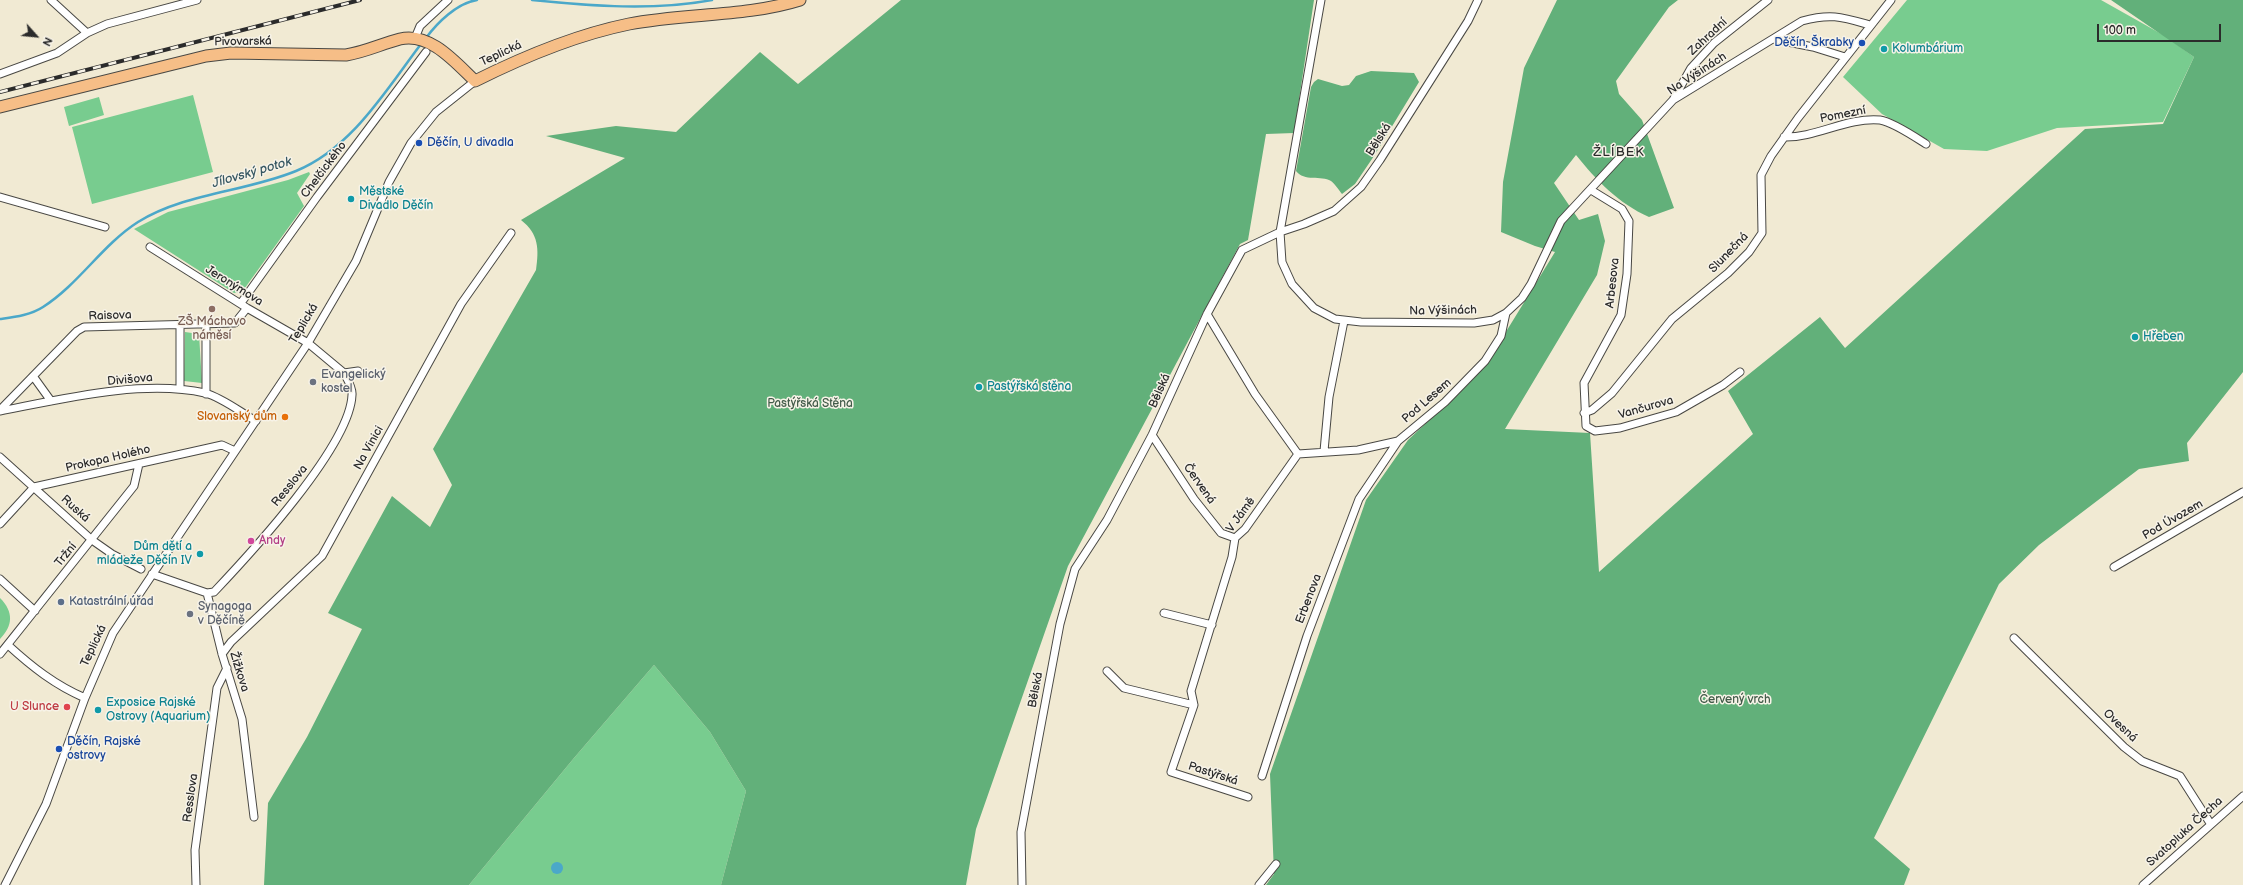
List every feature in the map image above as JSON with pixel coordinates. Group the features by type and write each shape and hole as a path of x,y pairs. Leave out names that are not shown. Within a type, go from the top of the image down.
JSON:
{"main road":[{"name":"Teplická","path":"475,80 543,49 599,31 653,21 774,7 800,0"},
{"name":"Pivovarská","path":"0,107 206,56 231,53 346,55 362,52 400,39 417,39 475,80"}],"street":[{"path":"52,0 87,32"},
{"path":"0,74 57,53 87,32 107,24 197,0"},
{"path":"417,39 420,26 448,0"},
{"name":"Na Výšinách","path":"1321,0 1280,232 1282,262 1297,291 1319,311 1344,321 1474,323 1493,320 1506,313 1522,298 1531,284 1561,220 1591,190 1673,100 1802,21 1821,16 1838,16 1870,25"},
{"name":"Bělská","path":"1022,885 1021,832 1059,630 1075,569 1107,520 1152,435 1207,314 1242,250 1280,232 1304,224 1334,211 1361,187 1380,160 1464,27 1478,0"},
{"name":"Zahradní","path":"1673,100 1691,68 1714,43 1768,0"},
{"name":"Slunečná","path":"1584,413 1592,410 1612,393 1672,319 1728,273 1749,252 1762,233 1762,175 1770,156 1845,57 1891,0"},
{"path":"1772,39 1836,52 1845,57"},
{"name":"Chelčického","path":"244,306 429,48"},
{"name":"Teplická","path":"5,885 46,804 106,646 152,574 308,343 356,261 389,182 411,143 436,112 475,80"},
{"name":"Pomezní","path":"1784,137 1796,137 1851,123 1881,120 1926,144"},
{"name":"Arbesova","path":"1584,413 1584,383 1621,315 1627,274 1629,221 1622,208 1591,190"},
{"path":"0,197 105,227"},
{"name":"Na Vinici","path":"222,654 231,642 322,556 461,304 511,233"},
{"name":"Jeronýmova","path":"150,247 244,306 308,343 344,373"},
{"name":"Raisova","path":"0,411 77,331 84,327 180,326 206,322 235,323 244,306"},
{"name":"Pod Lesem","path":"1324,452 1358,450 1398,441 1445,402 1485,361 1501,336 1506,313"},
{"path":"1207,314 1255,394 1298,454 1324,452 1329,397 1344,321"},
{"path":"206,322 206,394"},
{"path":"180,326 180,390"},
{"path":"344,373 358,371"},
{"name":"Vančurova","path":"1584,413 1586,426 1594,431 1638,424 1676,412 1723,385 1740,372"},
{"name":"Resslova","path":"207,593 214,592 242,562 325,458 350,412 352,394 344,373"},
{"path":"34,376 51,401"},
{"name":"Divišova","path":"0,411 51,401 139,388 180,390 206,394 256,421"},
{"name":"Červená","path":"1152,435 1194,499 1221,533 1235,538"},
{"name":"Erbenova","path":"1262,776 1307,636 1359,499 1398,441"},
{"name":"Prokopa Holého","path":"34,487 222,445 235,451"},
{"name":"V Jámě","path":"1171,772 1194,705 1191,691 1232,557 1235,538 1244,529 1298,454"},
{"name":"Ruská","path":"0,457 92,540 112,554 141,569"},
{"name":"Tržní","path":"0,654 8,646 134,486 139,464"},
{"path":"0,524 34,487"},
{"name":"Pod Úvozem","path":"2114,567 2243,492"},
{"path":"152,574 207,593"},
{"path":"0,579 35,611"},
{"name":"Žižkova","path":"207,593 222,654 242,719 254,817"},
{"path":"1164,612 1212,625"},
{"name":"Ovesná","path":"2014,638 2124,746 2142,761 2180,776 2210,824"},
{"path":"8,646 34,669 57,684 85,698"},
{"name":"Resslova","path":"196,885 195,850 217,688 227,668"},
{"path":"1107,671 1124,688 1194,705"},
{"name":"Pastýřská","path":"1171,772 1248,797"},
{"name":"Svatopluka Čecha","path":"2143,885 2243,796"},
{"path":"1259,885 1276,864"}],"green space":[{"name":"Pastýřská Stěna","path":"901,0 1314,0 1294,133 1266,134 1248,240 1240,244 1068,566 976,829 966,885 721,885 746,791 710,732 654,665 574,758 469,885 264,885 268,803 307,737 362,629 328,613 392,496 430,527 452,485 433,449 536,270 536,242 527,225 521,220 625,158 546,136 616,126 676,132 760,52 798,84"},
{"name":"Červený vrch","path":"1557,0 1678,0 1669,7 1616,81 1619,94 1642,120 1674,208 1649,217 1627,205 1618,198 1592,174 1576,155 1554,183 1579,220 1598,214 1605,241 1597,275 1505,429 1590,433 1599,572 1753,434 1728,391 1820,317 1845,348 2085,129 2163,124 2194,57 2111,0 2243,0 2243,372 2187,443 2189,461 2139,469 2039,545 1999,584 1874,838 1910,869 1904,885 1266,885 1274,874 1270,774 1366,500 1408,440 1471,381 1496,348 1555,252 1535,246 1501,232 1503,182 1524,68"},
{"path":"1907,0 2101,0 2165,36 2194,57 2163,122 2057,128 1987,151 1944,149 1882,114 1843,77"},
{"path":"1371,71 1414,73 1419,82 1374,156 1355,184 1342,194 1331,181 1327,179 1303,176 1296,171 1311,87 1318,79 1342,86 1349,85 1356,76"},
{"path":"193,95 213,172 92,204 72,127"},
{"path":"99,97 104,115 69,126 64,107"},
{"path":"309,172 310,174 297,193 304,206 242,292 234,293 134,229 168,212 288,180"},
{"path":"185,332 199,334 202,383 184,381"},
{"path":"0,598 8,608 10,619 7,629 0,639"},
{"path":"654,665 710,732 746,791 721,885 469,885 574,758"}],"water":[{"path":"555,862 559,862 563,868 559,874 555,874 551,870 551,866"}],"waterway":[{"name":"Jílovský potok","path":"426,38 448,14 462,5 477,0"},
{"name":"Jílovský potok","path":"532,0 600,6 668,5 712,0"},
{"name":"Jílovský potok","path":"0,319 28,314 43,307 68,287 125,231 156,212 195,199 276,178 296,171 316,161 351,133 381,98 421,44"}],"railway":[{"path":"0,92 360,0"}],"place":[{"name":"Děčín, Škrabky","path":"1862,43"},
{"name":"Kolumbárium","path":"1884,49"},
{"name":"Děčín, U divadla","path":"419,143"},
{"name":"Městské Divadlo Děčín","path":"351,199"},
{"name":"ZŠ Máchovo náměsí","path":"212,309"},
{"name":"Hřeben","path":"2135,337"},
{"name":"Evangelický kostel","path":"313,382"},
{"name":"Pastýřská stěna","path":"979,387"},
{"name":"Slovanský dům","path":"285,417"},
{"name":"Andy","path":"251,541"},
{"name":"Dům dětí a mládeže Děčín IV","path":"200,554"},
{"name":"Katastrální úřad","path":"61,602"},
{"name":"Synagoga v Děčíně","path":"190,614"},
{"name":"U Slunce","path":"67,707"},
{"name":"Exposice Rajské Ostrovy (Aquarium)","path":"98,710"},
{"name":"Děčín, Rajské ostrovy","path":"59,749"}],"district":[{"name":"ŽLÍBEK","path":"1619,153"}]}
